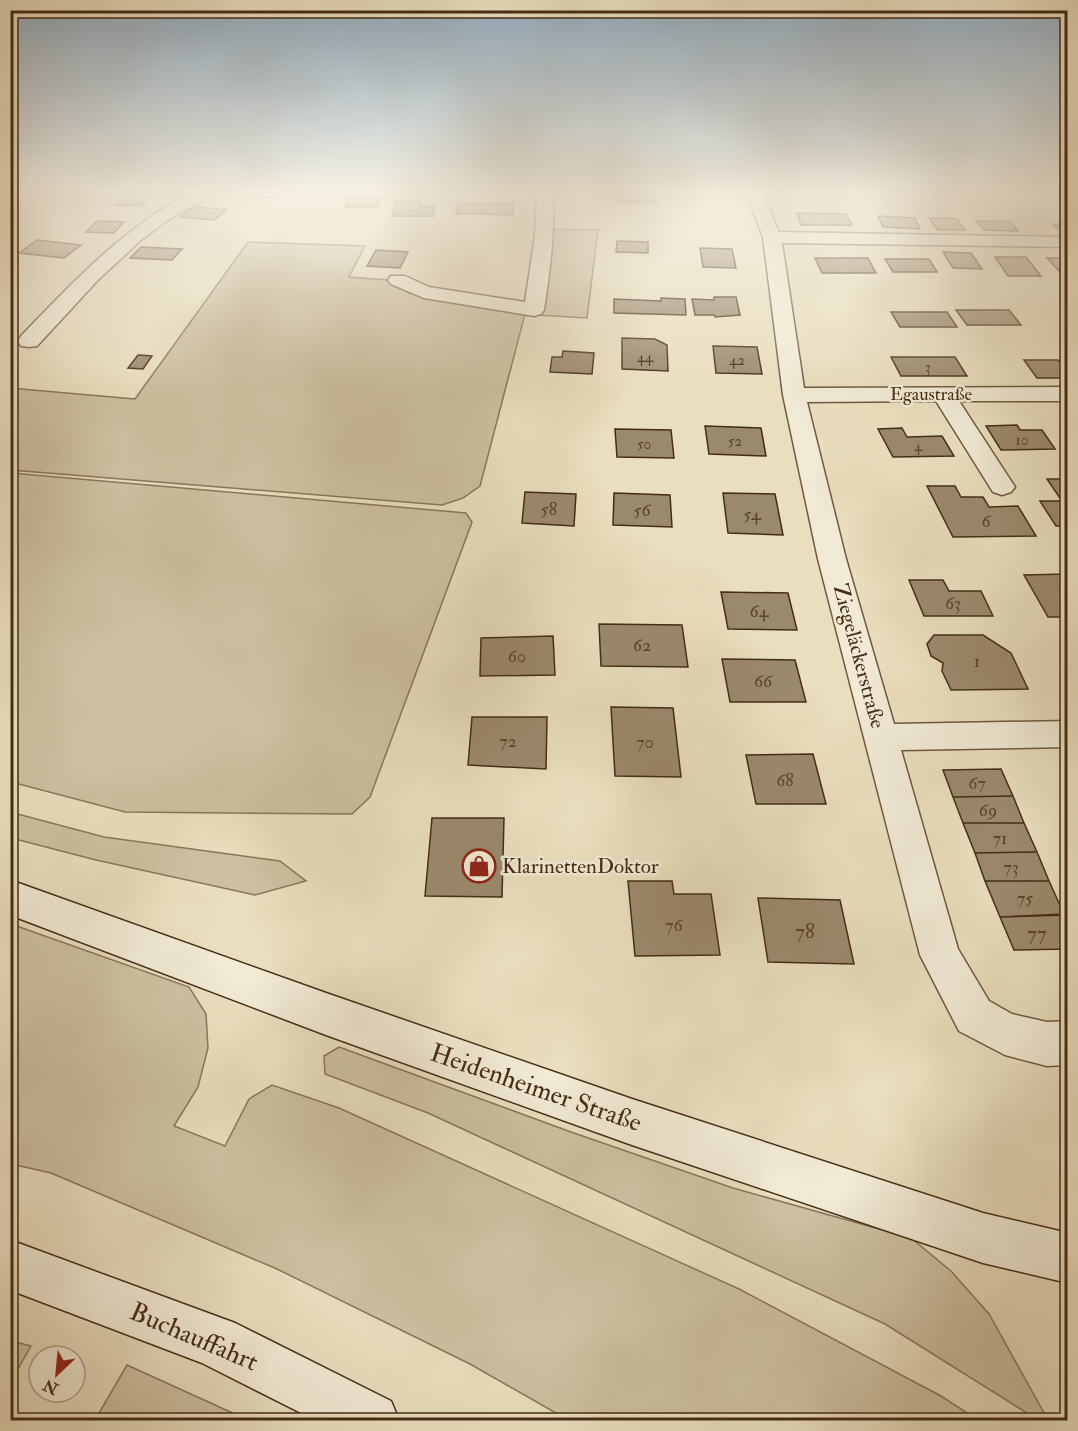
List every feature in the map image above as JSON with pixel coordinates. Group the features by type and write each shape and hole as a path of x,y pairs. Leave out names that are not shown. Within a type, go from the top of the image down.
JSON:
{"street":[{"path":"29,341 64,304 115,257"},
{"path":"398,280 424,292 534,310 543,257"},
{"name":"Ziegeläckerstraße","path":"775,257 794,395 832,559 940,955 974,1016 1005,1034 1047,1044 1068,1043"},
{"path":"943,394 1002,487"},
{"name":"Egaustraße","path":"794,395 1068,394"},
{"path":"881,736 1068,734"},
{"name":"Heidenheimer Straße","path":"10,897 326,1014 632,1122 983,1238 1068,1258"},
{"name":"Buchauffahrt","path":"10,1265 216,1342 372,1420"}],"shaded area":[{"path":"237,257 359,257 349,277 387,280 409,293 525,314 480,486 463,498 442,505 11,470 10,388 135,399"},
{"path":"544,257 595,257 587,318 537,315"},
{"path":"11,473 466,513 472,522 370,797 352,814 125,812 11,782"},
{"path":"10,812 104,837 280,861 306,881 255,895 96,860 11,838"},
{"path":"11,924 189,987 206,1014 208,1048 198,1087 174,1126 225,1146 249,1099 272,1085 339,1108 739,1289 941,1396 978,1420 568,1420 470,1364 277,1269 51,1173 11,1164"},
{"path":"339,1047 571,1132 733,1188 911,1238 951,1271 989,1314 1048,1420 1038,1420 885,1324 428,1113 325,1074 324,1056"},
{"path":"10,1341 27,1345 27,1353 11,1381"},
{"path":"127,1365 248,1420 95,1420"}],"building":[{"path":"131,257 175,257 172,260"},
{"path":"372,257 406,257 400,268 367,266"},
{"path":"701,257 734,257 736,268 703,267"},
{"path":"946,257 974,257 982,269 953,268"},
{"path":"995,257 1026,257 1041,276 1008,276"},
{"path":"815,258 868,258 876,273 822,273"},
{"path":"1047,258 1068,258 1068,272 1060,272"},
{"path":"885,259 929,259 937,272 893,272"},
{"path":"714,297 736,297 740,315 715,317 714,315 695,315 692,299 714,300"},
{"path":"661,298 685,299 686,315 614,313 614,299 661,301"},
{"path":"956,310 1009,310 1021,325 967,325"},
{"path":"891,312 947,312 957,327 900,327"},
{"path":"622,338 655,339 667,345 668,371 622,369"},
{"path":"713,346 757,347 762,374 716,373"},
{"path":"563,351 594,353 592,374 550,372 552,357 562,357"},
{"path":"138,355 152,356 143,369 128,368"},
{"path":"891,357 955,357 967,376 901,376"},
{"path":"1024,360 1058,360 1068,373 1068,378 1037,378"},
{"path":"1017,425 1020,430 1042,430 1055,449 1001,450 986,426"},
{"path":"705,426 761,428 766,456 709,454"},
{"path":"902,428 907,437 942,436 954,456 893,457 878,429"},
{"path":"615,429 671,430 674,458 617,457"},
{"path":"1047,479 1068,479 1068,526 1056,526 1040,501 1062,501"},
{"path":"927,486 955,486 961,497 983,497 989,507 1018,506 1036,536 953,537"},
{"path":"525,492 576,494 574,526 522,523"},
{"path":"614,493 670,495 672,527 613,525"},
{"path":"723,493 775,494 783,535 728,533"},
{"path":"1068,574 1068,617 1048,617 1024,575"},
{"path":"909,580 943,580 949,591 981,591 993,616 924,616"},
{"path":"721,592 788,593 797,630 728,629"},
{"path":"599,624 682,625 688,667 601,666"},
{"path":"934,635 983,635 1011,653 1028,689 951,690 942,671 943,663 931,656 927,644"},
{"path":"553,636 555,675 480,676 481,638"},
{"path":"722,659 795,660 806,702 730,702"},
{"path":"611,707 673,708 681,777 615,776"},
{"path":"472,717 547,717 546,769 468,765"},
{"path":"813,754 826,804 756,804 746,755"},
{"path":"1001,769 1013,796 953,797 943,770"},
{"path":"1013,796 1024,823 963,823 953,797"},
{"path":"432,818 504,818 502,897 425,896"},
{"path":"963,823 1024,823 1037,852 975,853"},
{"path":"1037,852 1049,881 985,881 975,853"},
{"path":"628,881 672,881 674,894 711,894 720,955 635,956"},
{"path":"985,881 1049,881 1064,914 1000,917"},
{"path":"758,898 840,900 854,964 768,962"},
{"path":"1068,915 1068,949 1014,950 1000,917"}],"place":[{"name":"KlarinettenDoktor","path":"479,866"}]}
